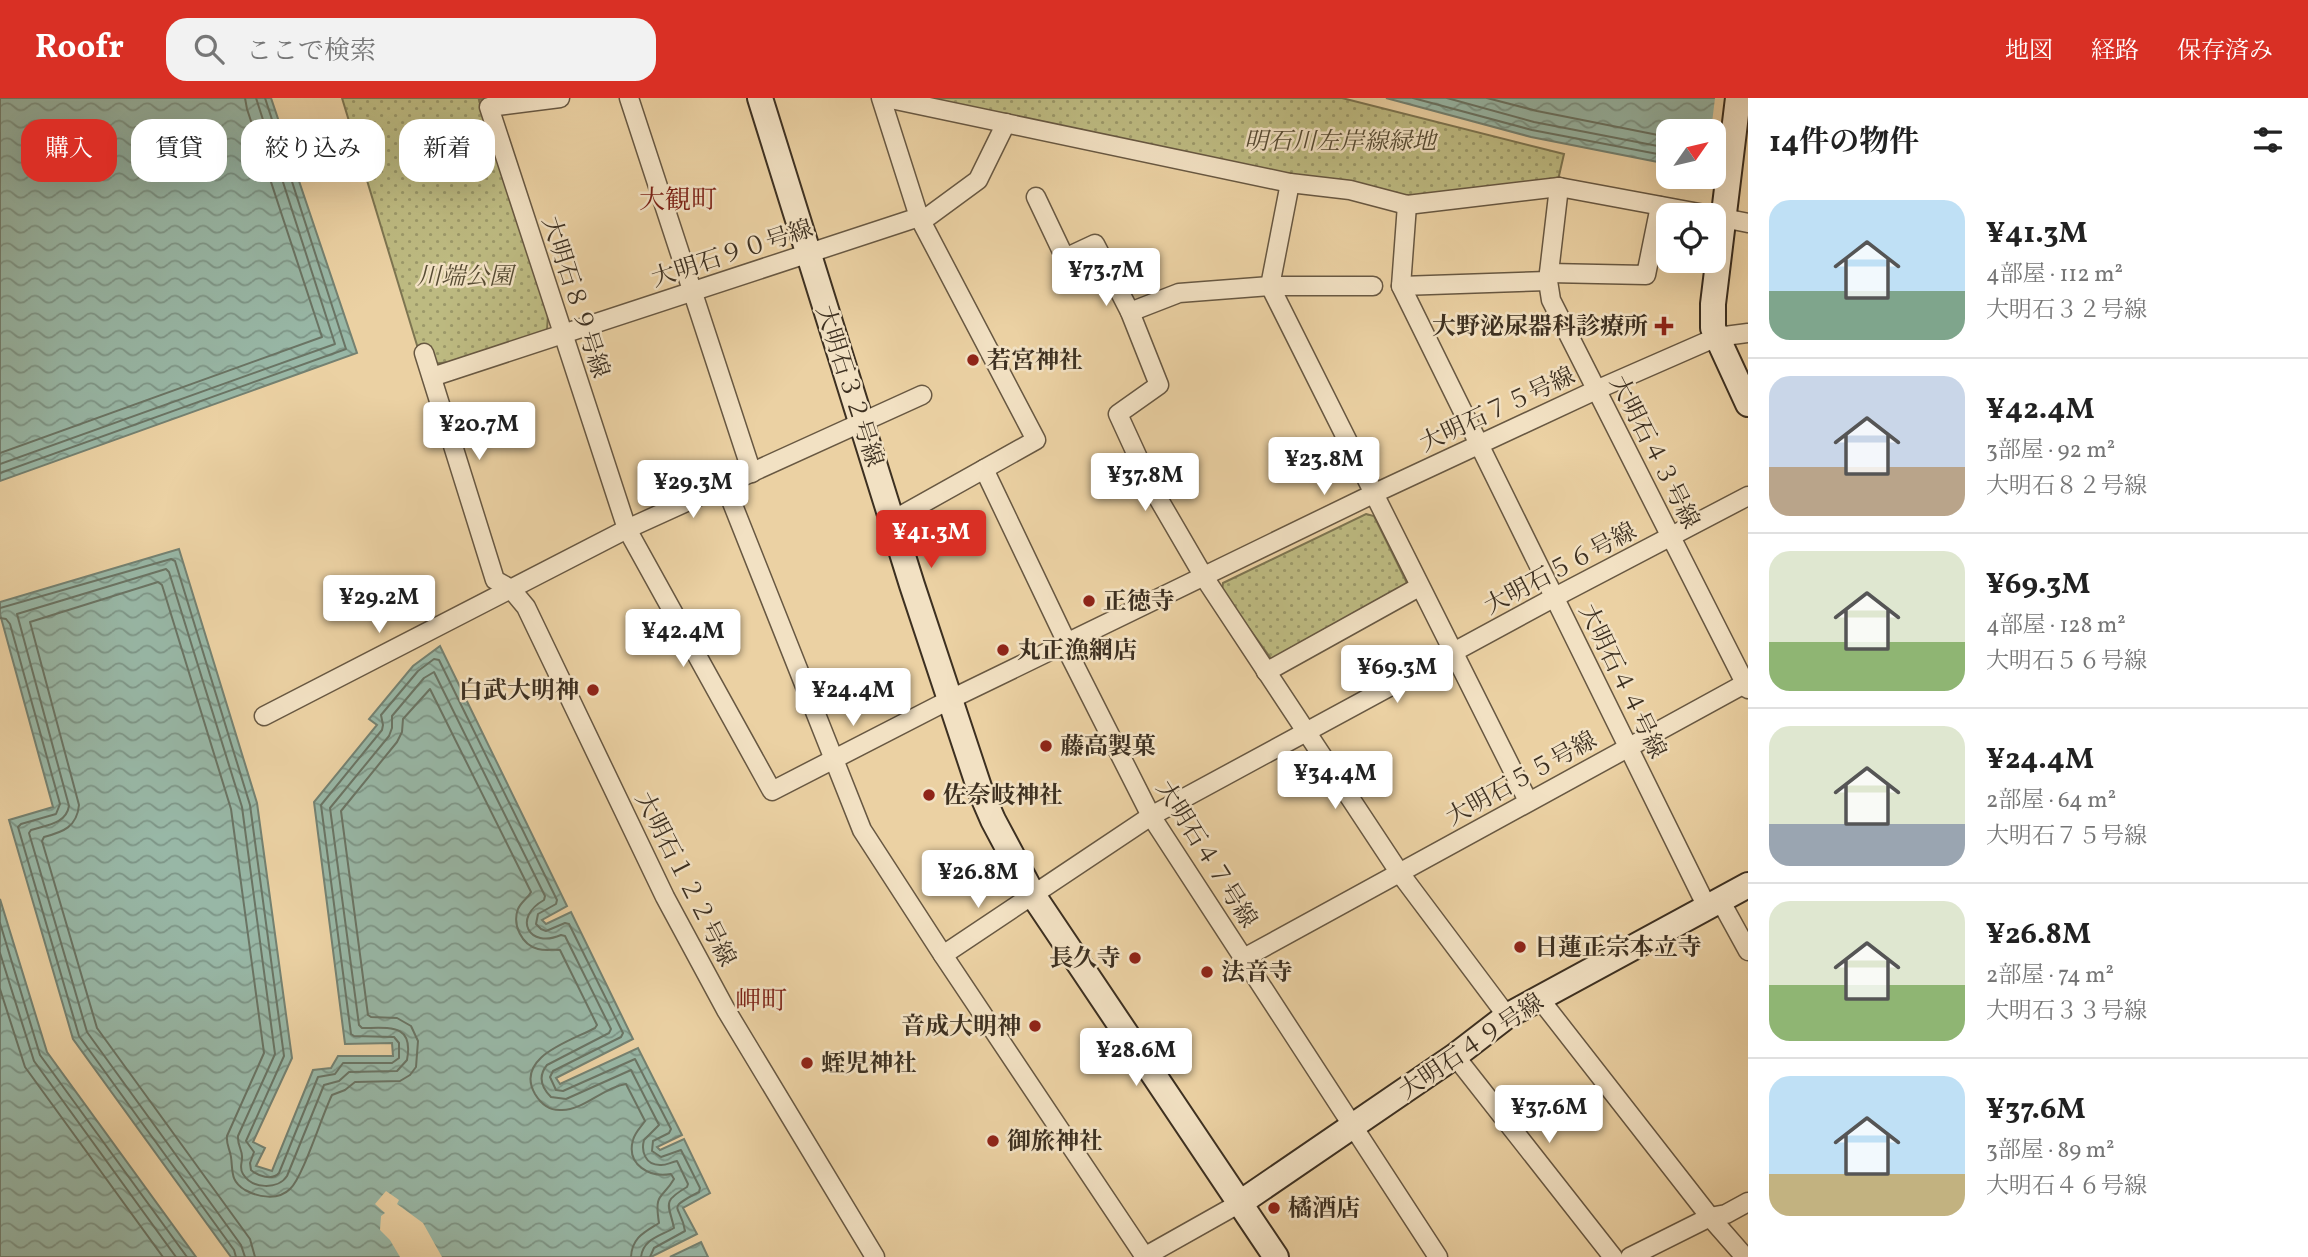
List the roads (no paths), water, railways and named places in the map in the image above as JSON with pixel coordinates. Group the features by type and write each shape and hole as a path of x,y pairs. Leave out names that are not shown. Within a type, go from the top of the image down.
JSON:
{"street":[{"name":"大明石８９号線","path":"560,98 489,107 627,529 772,791"},
{"path":"629,98 751,473"},
{"name":"大明石３２号線","path":"760,98 912,585 980,790 993,820 1034,895 1276,1257"},
{"path":"893,520 1036,440 919,217 883,98 1290,183 1350,190 1408,205 1559,187 1656,205"},
{"path":"1726,206 1738,98"},
{"name":"大明石９０号線","path":"432,377 919,217 929,216 978,180 1006,123"},
{"path":"1290,183 1270,286 1528,801"},
{"name":"大明石４３号線","path":"1559,187 1549,277 1551,300 1747,685"},
{"path":"1036,197 1065,258 1095,244 1130,312 1159,385 1118,414 1151,486 1204,577 1399,872 1507,1016"},
{"path":"1408,205 1401,286 1549,277 1646,275 1656,226"},
{"path":"1717,273 1713,328 1748,404"},
{"path":"1130,312 1179,293 1270,286 1373,286"},
{"name":"大明石４４号線","path":"1401,286 1627,747 1714,903 1748,951"},
{"name":"大明石７５号線","path":"772,791 951,699 1373,494 1717,337 1748,333"},
{"name":"大明石１２２号線","path":"424,353 495,580 511,589 526,607 665,897 726,1010 875,1257"},
{"path":"264,716 627,529 922,395"},
{"name":"大明石４７号線","path":"984,469 1067,643 1070,656 1151,816 1438,1257"},
{"path":"725,485 862,830 1145,1257 1240,1203"},
{"name":"大明石５６号線","path":"943,955 1151,816 1555,597 1748,496"},
{"path":"1266,672 1419,587"},
{"name":"大明石５５号線","path":"1244,958 1627,747 1747,685"},
{"name":"大明石４９号線","path":"1240,1203 1455,1056 1507,1016 1748,885"},
{"path":"1539,998 1710,1217 1745,1257"},
{"path":"1455,1056 1613,1257"},
{"path":"1630,1257 1710,1217 1727,1214 1748,1202"}],"water":[{"path":"0,98 271,98 278,119 241,119 241,182 299,182 357,353 0,481"},
{"path":"1386,98 1748,98 1726,119 1656,119 1656,162 1531,137"},
{"path":"179,549 257,803 292,1058 253,1142 265,1148 256,1166 272,1171 313,1070 331,1068 338,1056 393,1056 392,1043 345,1044 314,802 377,725 369,719 413,666 440,646 567,906 542,920 546,924 571,912 633,1039 556,1078 560,1084 638,1048 682,1135 657,1147 660,1150 684,1139 710,1193 683,1208 697,1234 651,1257 231,1257 73,1039 9,820 53,807 0,614 0,602"},
{"path":"0,899 47,1052 196,1257 0,1257"},
{"path":"701,1242 708,1257 670,1257"}],"place":[{"name":"大野泌尿器科診療所","path":"1664,326"},
{"name":"若宮神社","path":"973,360"},
{"name":"正徳寺","path":"1089,601"},
{"name":"丸正漁網店","path":"1003,650"},
{"name":"白武大明神","path":"593,690"},
{"name":"藤高製菓","path":"1046,746"},
{"name":"佐奈岐神社","path":"929,795"},
{"name":"日蓮正宗本立寺","path":"1520,947"},
{"name":"長久寺","path":"1135,958"},
{"name":"法音寺","path":"1207,972"},
{"name":"音成大明神","path":"1035,1026"},
{"name":"蛭児神社","path":"807,1063"},
{"name":"御旅神社","path":"993,1141"},
{"name":"橘酒店","path":"1274,1208"}],"district":[{"name":"大観町","path":"678,199"},
{"name":"岬町","path":"761,1000"}],"park label":[{"name":"明石川左岸線緑地","path":"1340,141"},
{"name":"川端公園","path":"465,276"}]}
